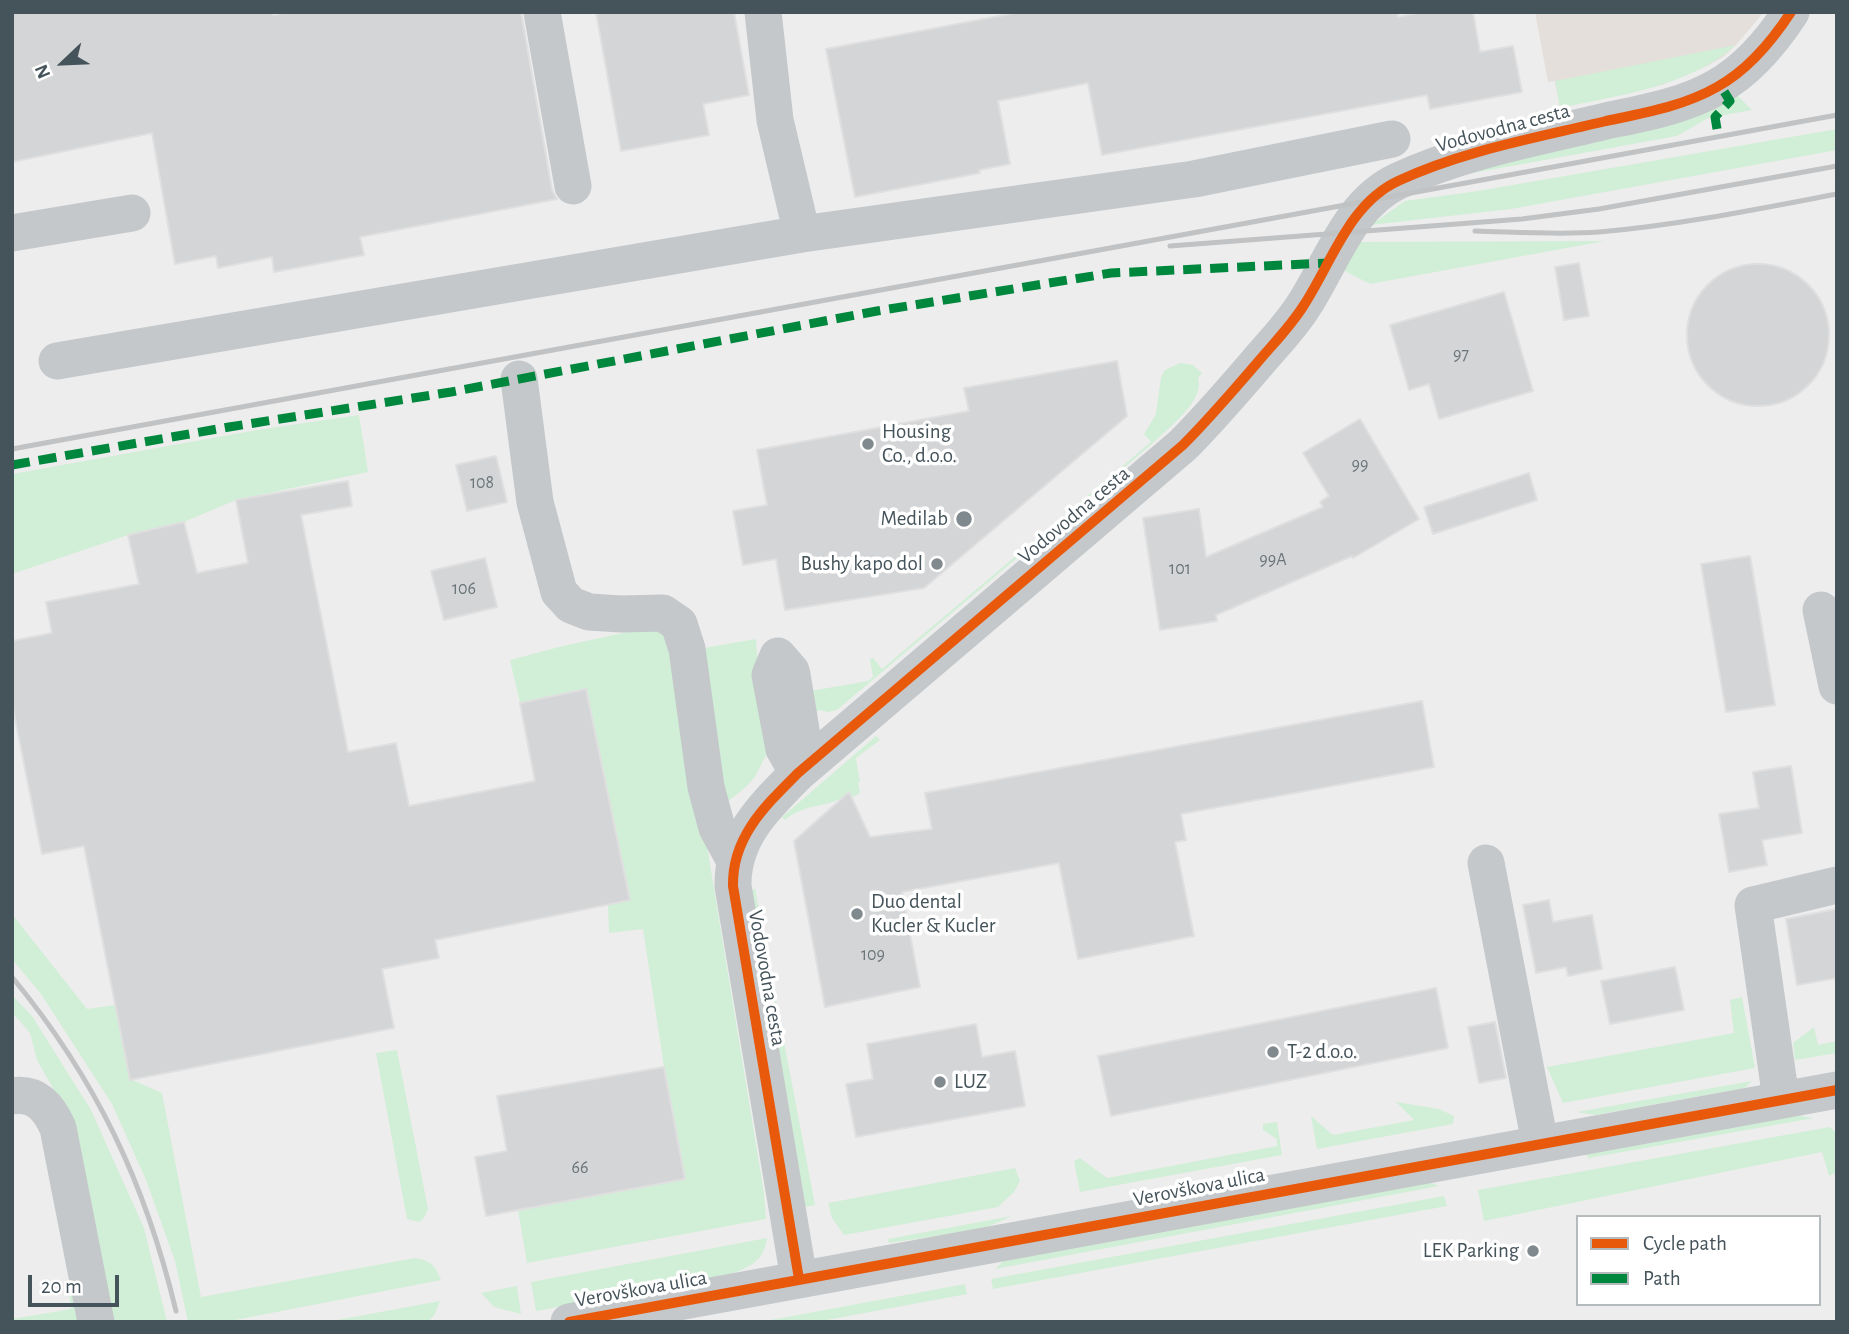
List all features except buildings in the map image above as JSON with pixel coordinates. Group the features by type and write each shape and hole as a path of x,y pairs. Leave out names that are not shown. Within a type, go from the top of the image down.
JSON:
{"street":[{"path":"542,12 573,186"},
{"name":"Vodovodna cesta","path":"799,1279 735,903 735,861 744,836 762,808 798,773 1183,445 1223,404 1304,305 1359,211 1380,191 1437,164 1481,150 1638,114 1694,98 1735,76 1776,34 1791,12"},
{"path":"768,13 775,120 802,234"},
{"path":"57,361 802,234 1194,179 1392,139"},
{"path":"12,233 132,213"},
{"name":"Vodovodna cesta","path":"519,379 535,502 559,592 571,605 589,612 663,613 679,624 687,649 706,787 717,828 735,861"},
{"path":"1821,610 1837,686"},
{"path":"1486,863 1540,1143"},
{"path":"1781,1099 1753,905 1837,886"},
{"name":"Verovškova ulica","path":"569,1322 1837,1090"},
{"path":"12,1096 34,1098 45,1104 58,1128 96,1322"}],"shaded area":[{"path":"1535,12 1764,12 1736,45 1723,57 1705,67 1662,85 1560,108 1555,81 1548,82"}],"green space":[{"path":"1736,45 1697,71 1675,80 1560,108 1555,81"},
{"path":"1737,95 1752,110 1708,118 1677,136 1440,179"},
{"path":"1837,129 1837,150 1511,209 1371,225 1405,201 1478,191"},
{"path":"1605,241 1370,284 1343,270 1360,242"},
{"path":"1180,363 1193,365 1202,373 1198,378 1196,396 1176,422 837,710 819,710 814,715 805,692 868,681 873,677 870,659 873,658 882,669 1151,442 1144,434 1156,414 1161,377 1165,370"},
{"path":"359,415 368,472 236,500 184,522 128,535 12,574 12,474 257,430"},
{"path":"659,625 675,651 764,1193 766,1219 527,1263 518,1210 685,1179 664,1067 643,929 609,933 608,905 630,900 586,689 520,703 510,660"},
{"path":"756,639 772,750 751,781 728,801 720,791 704,648"},
{"path":"876,736 880,740 856,758 860,793 851,798 850,792 834,801 802,810 785,820 782,817"},
{"path":"755,889 815,1205 805,1207 750,890"},
{"path":"12,914 87,1009 115,1005 130,1079 162,1093 201,1297 415,1258 432,1264 441,1280 225,1322 188,1322 175,1261 146,1180 112,1104 41,994 12,959"},
{"path":"12,995 32,1016 91,1110 144,1228 167,1322 108,1322 68,1115 37,1060 30,1033 12,1012"},
{"path":"1742,997 1755,1068 1563,1103 1547,1067 1734,1033 1730,1000"},
{"path":"1814,1027 1818,1045 1837,1041 1837,1053 1795,1060 1793,1043"},
{"path":"397,1050 428,1209 419,1222 407,1219 376,1053"},
{"path":"1752,1081 1745,1088 1595,1115 1577,1112"},
{"path":"1396,1102 1439,1109 1454,1116 1453,1124 1317,1149 1311,1116 1333,1135 1414,1120"},
{"path":"1787,1114 1814,1118 1589,1158 1583,1152"},
{"path":"1277,1122 1282,1155 1080,1192 1074,1161 1080,1158 1107,1178 1277,1146 1277,1139 1263,1130 1263,1124"},
{"path":"1830,1127 1837,1134 1837,1172 1829,1176 1822,1152 1484,1221 1478,1190"},
{"path":"1015,1168 1020,1181 1014,1192 998,1207 844,1235 832,1218 828,1203"},
{"path":"1423,1180 1439,1186 995,1269 1006,1258"},
{"path":"1444,1196 1447,1206 993,1289 991,1279"},
{"path":"1012,1216 983,1229 889,1243 888,1239"},
{"path":"767,1238 758,1259 726,1276 536,1311 531,1282"},
{"path":"965,1284 967,1294 816,1322 760,1322"},
{"path":"68,1286 72,1286 79,1322 12,1322 12,1319 71,1309"},
{"path":"517,1286 521,1314 494,1307 481,1293"},
{"path":"440,1301 435,1314 428,1322 326,1322"}],"railway":[{"path":"12,449 1837,115"},
{"path":"1170,246 1522,219 1599,209 1837,166"},
{"path":"1475,231 1568,233 1629,229 1837,194"},
{"path":"12,977 69,1054 114,1134 149,1219 176,1311"}],"marked path":[{"path":"1717,129 1715,117 1730,101 1720,85"},
{"path":"12,465 451,392 877,311 1111,273 1327,263"}],"cycle path":[{"path":"799,1279 733,886 738,852 744,837 763,810 798,773 1183,445 1221,405 1293,320 1343,235 1354,219 1381,191 1423,170 1475,153 1663,108 1704,94 1749,63 1776,34 1791,12"},
{"path":"569,1322 1837,1090"}],"place":[{"name":"Housing Co., d.o.o.","path":"868,444"},
{"name":"Medilab","path":"964,519"},
{"name":"Bushy kapo dol","path":"937,564"},
{"name":"Duo dental Kucler & Kucler","path":"857,914"},
{"name":"T-2 d.o.o.","path":"1273,1052"},
{"name":"LUZ","path":"940,1082"},
{"name":"LEK Parking","path":"1533,1251"}]}
